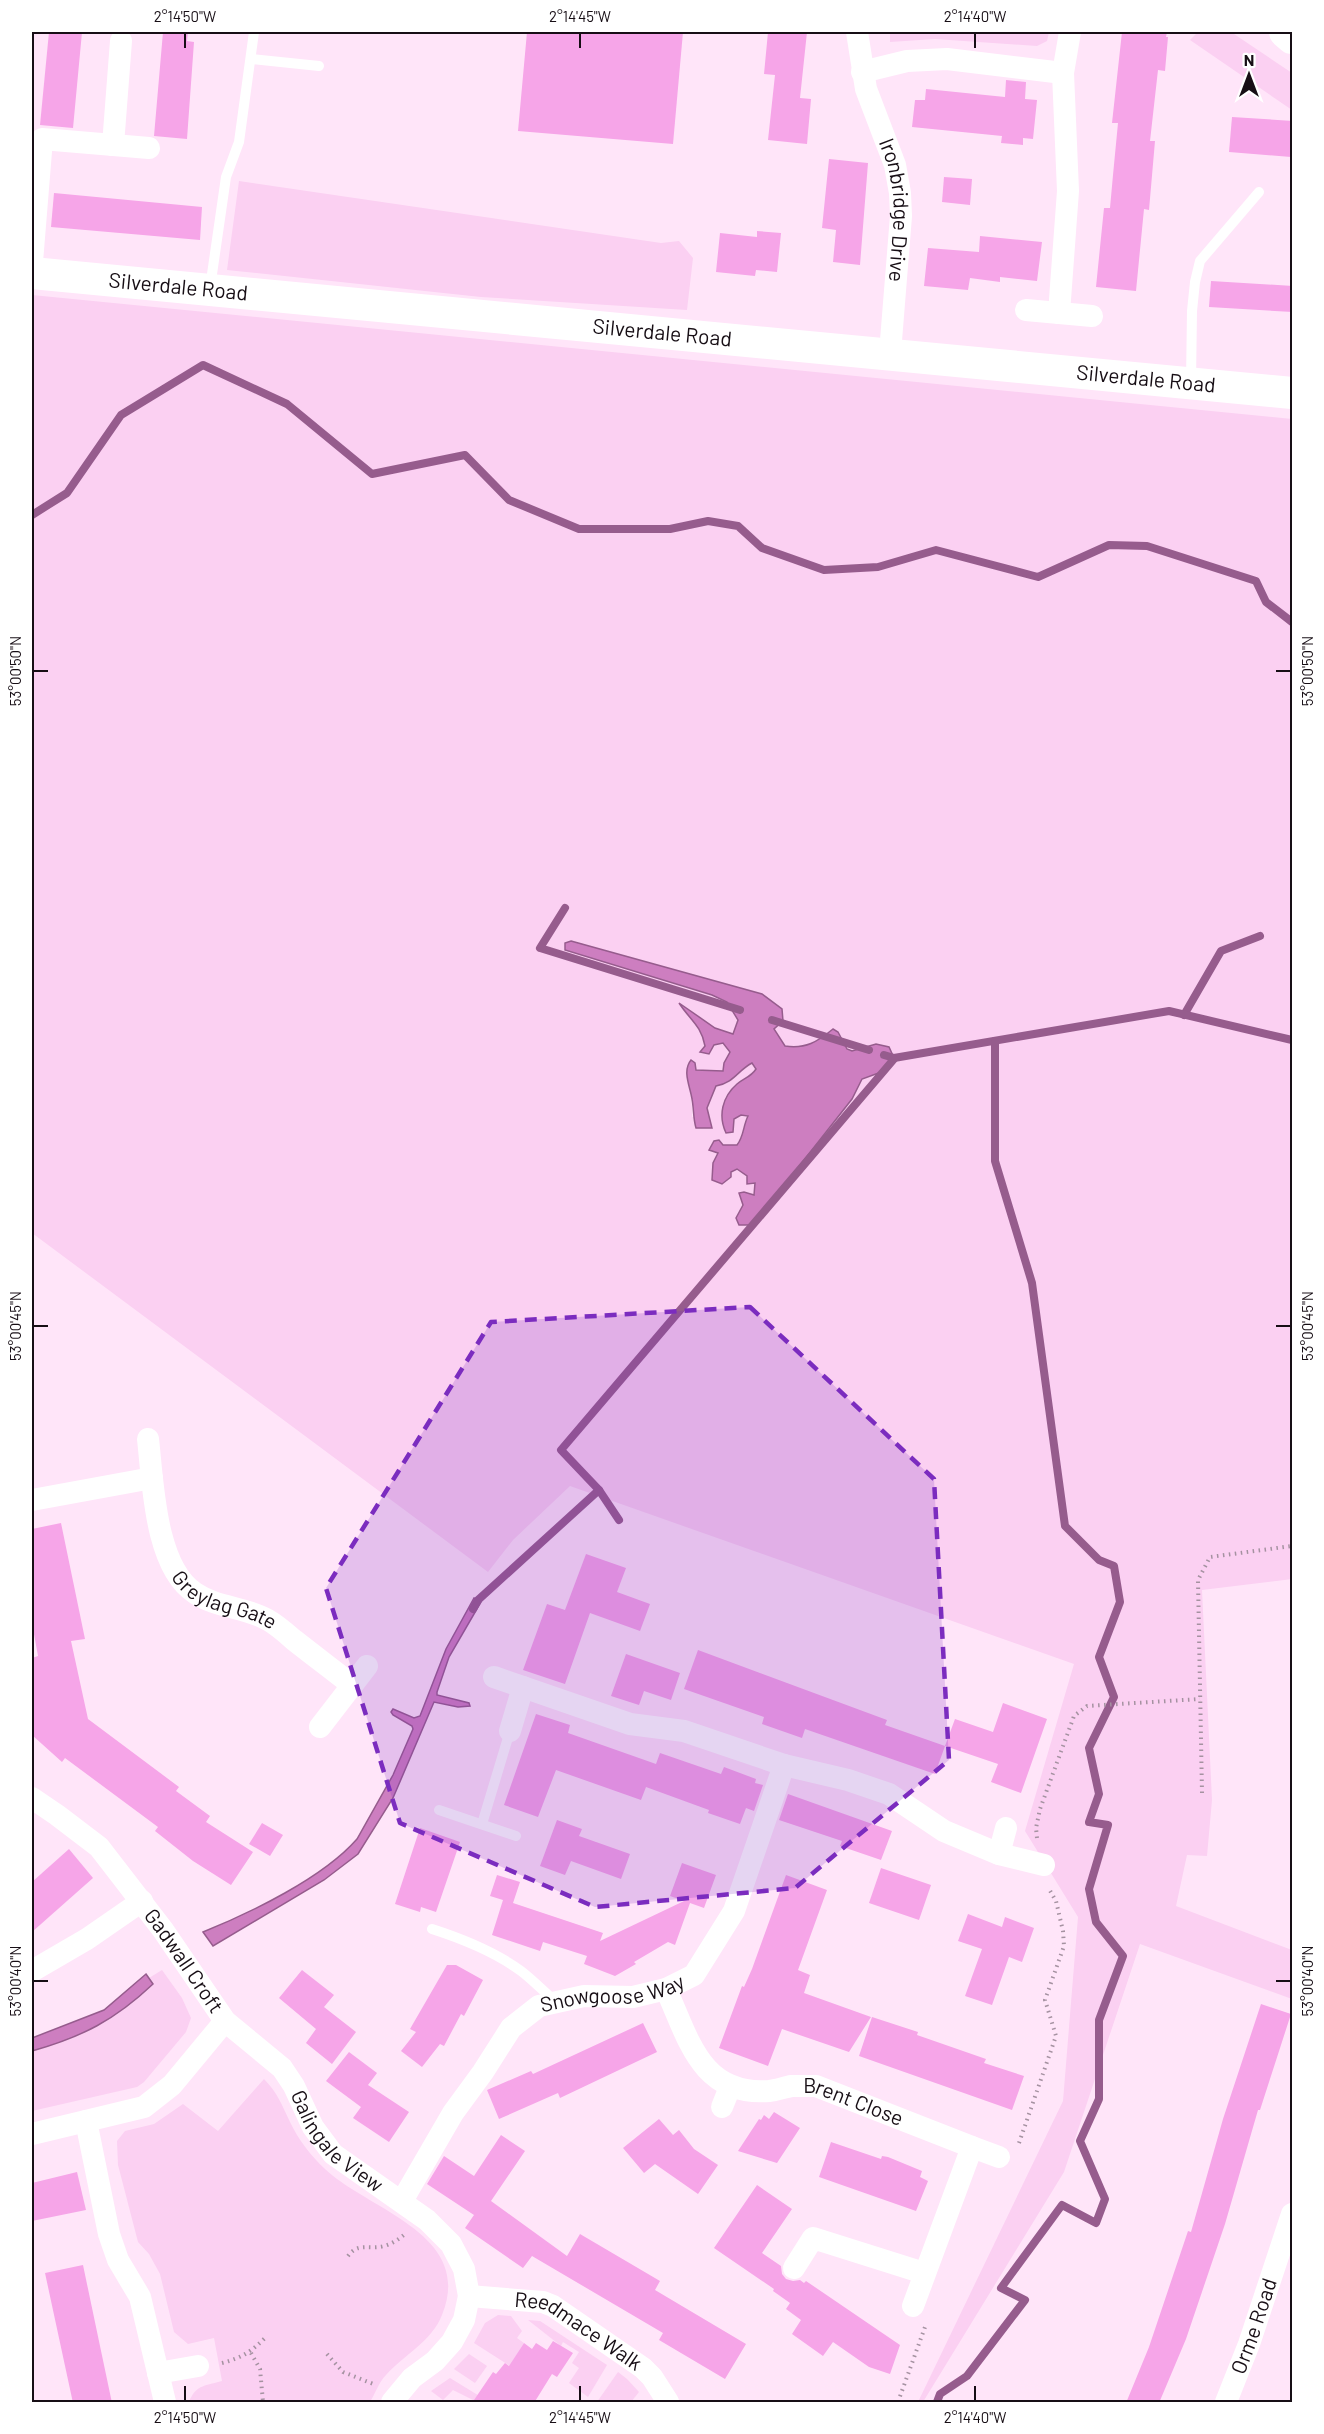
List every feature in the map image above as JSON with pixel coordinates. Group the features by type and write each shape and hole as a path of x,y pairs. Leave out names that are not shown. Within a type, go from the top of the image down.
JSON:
{"main road":[{"path":"1285,32 1293,38"},
{"name":"Silverdale Road","path":"32,273 1293,393"}],"street":[{"name":"Ironbridge Drive","path":"857,32 862,72 872,108 894,165 900,193 901,216 890,353"},
{"path":"1059,313 1068,191 1063,73 1071,32"},
{"path":"112,145 121,41"},
{"path":"862,72 907,61 947,59 1063,73"},
{"path":"32,262 42,139 149,148"},
{"path":"1026,310 1092,316"},
{"name":"Greylag Gate","path":"148,1439 164,1548 178,1576 195,1593 245,1609 269,1620 352,1685"},
{"path":"32,1500 152,1478"},
{"path":"320,1727 367,1666"},
{"path":"494,1677 630,1724 684,1731 784,1764 848,1780 889,1794 944,1832 999,1854 1044,1865"},
{"path":"510,1731 523,1687"},
{"name":"Snowgoose Way","path":"402,2201 453,2113 511,2028 539,2006 584,1996 633,1997 666,1989 694,1975 734,1911 784,1764"},
{"name":"Gadwall Croft","path":"32,1798 99,1847 164,1930 225,2021"},
{"path":"999,1854 1006,1828"},
{"name":"Gadwall Croft","path":"32,1971 87,1939 142,1901"},
{"name":"Brent Close","path":"666,1989 697,2057 726,2097 791,2086 816,2086 999,2157"},
{"path":"32,2134 134,2111 159,2097 172,2085 225,2021"},
{"name":"Galingale View","path":"225,2021 282,2068 294,2086 313,2127 333,2154 428,2220 451,2244 464,2269 469,2296 464,2320 452,2342 395,2398"},
{"path":"86,2121 109,2234 118,2260 140,2297 165,2402"},
{"path":"921,2312 924,2273 972,2146"},
{"name":"Orme Road","path":"1226,2403 1249,2344 1293,2214"},
{"path":"794,2268 813,2238 924,2273"},
{"name":"Reedmace Walk","path":"469,2296 532,2300 554,2306 643,2368 652,2377 668,2403"},
{"path":"158,2373 198,2366"}],"lane":[{"path":"210,289 226,177 239,141 254,32"},
{"path":"252,59 319,66"},
{"path":"1191,382 1192,311 1200,261 1259,192"},
{"path":"482,1824 510,1731"},
{"path":"439,1810 516,1836"},
{"path":"432,1929 470,1942 495,1955 520,1970 556,2002"}],"path":[{"path":"1202,1793 1198,1580 1210,1557 1293,1546"},
{"path":"999,2157 1012,2162 1056,2036 1045,2000 1064,1946 1063,1932 1056,1901 1043,1878 1047,1855 1038,1841 1036,1828 1040,1809 1074,1716 1087,1706 1200,1699"},
{"path":"348,2256 359,2247 383,2247 428,2220"},
{"path":"898,2403 921,2312"},
{"path":"198,2366 238,2359 251,2353 266,2337"},
{"path":"251,2353 260,2369 263,2403"},
{"path":"327,2354 343,2372 395,2398"}],"highlighted area":[{"path":"750,1307 934,1479 949,1760 795,1888 595,1907 400,1823 326,1588 491,1322"}],"shaded area":[{"path":"890,32 1049,32 1047,41 1037,46 935,39 890,42"},
{"path":"1198,32 1231,32 1292,73 1292,110 1190,40"},
{"path":"239,181 661,243 679,241 693,258 687,310 481,297 227,270"},
{"path":"32,295 1292,419 1292,1579 1202,1590 1212,1800 1207,1856 1187,1855 1176,1906 1292,1950 1292,1999 1140,1944 1064,2172 923,2402 918,2402 1063,2101 1078,1917 1025,1831 1074,1664 570,1486 513,1540 488,1572 32,1233","holes":["572,941 783,1021 774,1029 785,1046 811,1044 833,1029 849,1049 852,1051 860,1048 884,1071 862,1079 852,1099 753,1225 746,1227 741,1210 744,1192 754,1195 755,1183 737,1169 731,1172 712,1171 713,1163 723,1145 737,1145 739,1142 748,1115 741,1115 734,1119 725,1098 738,1083 751,1076 756,1069 753,1063 742,1068 738,1075 716,1086 707,1108 710,1118 692,1117 687,1065 691,1060 695,1070 723,1071 730,1052 723,1043 701,1051 705,1047 701,1034 696,1024 680,1005 715,1028 733,1034 738,1020 727,1002 712,995 565,950"]},
{"path":"571,941 762,994 782,1009 783,1021 774,1029 785,1046 811,1044 833,1029 838,1032 847,1049 852,1051 876,1044 889,1047 894,1058 884,1071 862,1079 852,1099 753,1225 739,1225 736,1218 743,1205 739,1193 754,1195 755,1183 747,1184 747,1176 737,1169 731,1172 731,1177 722,1184 712,1180 713,1163 718,1153 709,1150 714,1141 719,1140 723,1145 737,1145 739,1142 748,1116 741,1115 734,1119 733,1132 726,1133 722,1120 723,1107 732,1089 756,1069 752,1063 728,1082 716,1086 707,1108 712,1128 696,1128 687,1079 688,1064 691,1060 695,1063 696,1070 723,1071 724,1063 730,1052 723,1043 714,1045 709,1054 700,1052 705,1046 701,1033 679,1003 715,1028 733,1034 738,1020 727,1002 712,995 565,950 565,943"},
{"path":"474,1598 481,1602 449,1657 437,1692 437,1695 469,1703 470,1706 458,1707 434,1702 393,1798 358,1854 324,1880 213,1946 203,1932 263,1905 306,1881 343,1853 357,1839 393,1775 413,1729 391,1712 393,1709 414,1718 420,1716 446,1649"},
{"path":"162,1970 182,1998 191,2018 186,2032 144,2082 137,2087 32,2111 32,2051 67,2040 97,2026 138,1997 152,1984 149,1978"},
{"path":"146,1974 153,1984 125,2008 97,2026 67,2040 32,2051 32,2038 104,2010"},
{"path":"264,2079 282,2104 301,2141 320,2164 344,2184 412,2227 431,2244 444,2264 448,2287 442,2315 432,2333 384,2378 370,2402 189,2402 198,2389 222,2381 214,2338 188,2344 174,2332 160,2274 149,2254 138,2242 118,2165 117,2141 125,2131 154,2124 183,2104 218,2131"},
{"path":"498,2315 511,2316 522,2331 517,2338 524,2343 512,2362 513,2368 474,2343 485,2323"},
{"path":"528,2320 540,2321 607,2365 588,2397 569,2383 579,2368 572,2363 579,2352 563,2342 561,2346"},
{"path":"469,2354 487,2366 475,2383 454,2369"},
{"path":"618,2372 639,2392 631,2402 597,2402"},
{"path":"450,2378 481,2397 477,2402 453,2390 443,2400 431,2391"}],"building":[{"path":"49,32 82,32 73,128 40,125"},
{"path":"163,32 188,32 187,41 194,42 187,139 154,136"},
{"path":"527,32 683,32 673,144 518,131"},
{"path":"768,32 807,32 800,98 811,99 807,144 768,140 775,75 764,74"},
{"path":"1122,32 1167,32 1166,37 1168,37 1165,71 1158,70 1150,141 1155,141 1149,210 1144,209 1136,291 1096,287 1104,208 1110,208 1118,123 1112,123"},
{"path":"1006,80 1026,82 1025,99 1037,100 1033,139 1023,138 1023,145 1001,143 1002,136 912,127 915,100 925,100 926,89 1005,97"},
{"path":"1232,117 1293,121 1291,157 1229,152"},
{"path":"829,159 868,163 860,265 833,262 836,230 822,228"},
{"path":"944,177 972,179 970,205 942,202"},
{"path":"54,193 202,207 200,240 51,227"},
{"path":"757,231 781,233 777,272 756,270 755,276 716,272 720,233 757,237"},
{"path":"980,236 1042,242 1037,281 1000,277 1000,282 970,278 968,290 924,286 928,248 979,252"},
{"path":"1211,281 1293,286 1293,312 1209,307"},
{"path":"61,1523 85,1639 71,1641 88,1719 179,1787 176,1791 210,1816 206,1822 253,1852 231,1885 193,1861 155,1831 158,1827 65,1758 62,1762 32,1735 32,1658 38,1656 32,1623 32,1529"},
{"path":"586,1554 626,1568 617,1592 650,1604 640,1631 590,1613 565,1684 523,1670 547,1604 565,1610"},
{"path":"698,1650 887,1720 885,1725 945,1746 935,1774 805,1729 802,1738 762,1724 764,1717 684,1689"},
{"path":"626,1654 680,1673 671,1700 644,1691 639,1705 611,1696"},
{"path":"1003,1703 1047,1719 1021,1793 991,1782 998,1764 945,1746 955,1719 993,1732"},
{"path":"536,1714 570,1725 568,1733 656,1764 660,1753 721,1774 724,1767 756,1779 755,1783 763,1785 754,1811 746,1808 740,1824 646,1787 641,1800 556,1770 538,1817 504,1805"},
{"path":"788,1794 892,1831 881,1860 840,1846 842,1841 779,1820"},
{"path":"557,1820 582,1829 579,1836 630,1854 621,1879 571,1861 565,1875 540,1866"},
{"path":"262,1823 283,1835 270,1856 249,1844"},
{"path":"420,1828 460,1842 436,1912 421,1907 420,1912 395,1904"},
{"path":"69,1849 93,1878 32,1932 32,1882"},
{"path":"682,1863 716,1875 704,1908 690,1903 675,1945 668,1942 615,1976 584,1964 587,1956 543,1942 540,1951 492,1935 503,1900 490,1896 497,1875 520,1882 513,1903 603,1933 600,1941 684,1901 670,1896"},
{"path":"881,1868 931,1885 919,1920 869,1903"},
{"path":"786,1875 827,1890 798,1970 810,1975 804,1993 871,2017 849,2052 782,2029 768,2066 719,2048 742,1986 744,1987 752,1969"},
{"path":"968,1914 1002,1927 1005,1917 1034,1928 1022,1962 1009,1957 992,2005 965,1996 982,1949 958,1941"},
{"path":"447,1965 456,1965 483,1980 464,2016 461,2014 444,2046 440,2044 422,2067 401,2051 416,2032 410,2029"},
{"path":"302,1970 334,1995 324,2007 356,2032 332,2064 306,2043 316,2029 279,1998"},
{"path":"1261,2004 1291,2014 1260,2110 1258,2110 1225,2224 1186,2339 1159,2403 1126,2403 1149,2347 1188,2231 1191,2232 1223,2119"},
{"path":"872,2017 918,2032 917,2035 986,2059 984,2063 1024,2076 1012,2110 859,2056"},
{"path":"643,2023 657,2052 560,2098 558,2093 499,2119 487,2090 531,2071 533,2074"},
{"path":"349,2052 377,2073 368,2085 409,2112 389,2142 353,2118 361,2107 326,2081"},
{"path":"774,2112 800,2128 777,2163 738,2151 759,2119 761,2120 764,2115 769,2119"},
{"path":"659,2119 673,2135 679,2130 694,2149 718,2165 698,2194 655,2164 644,2173 623,2148"},
{"path":"501,2135 525,2151 491,2201 567,2256 580,2234 660,2281 655,2290 746,2344 725,2379 659,2340 663,2333 532,2256 523,2268 465,2228 474,2215 427,2184 444,2156 474,2176"},
{"path":"831,2142 881,2159 882,2156 888,2157 922,2171 920,2177 928,2181 916,2211 819,2177"},
{"path":"77,2172 86,2210 32,2221 32,2183"},
{"path":"757,2185 792,2209 762,2253 781,2266 782,2274 786,2279 800,2280 804,2283 806,2281 900,2345 890,2374 869,2367 833,2342 823,2356 792,2334 801,2320 786,2309 790,2303 773,2291 774,2289 714,2248"},
{"path":"83,2265 112,2403 73,2403 45,2273"},
{"path":"553,2341 573,2353 557,2377 552,2374 534,2403 472,2403 493,2372 496,2374 505,2363 509,2366 524,2343 532,2349 536,2343 547,2350"}],"waterway":[{"path":"32,515 67,493 121,415 203,365 287,404 372,474 465,455 509,500 579,529 670,529 708,521 738,526 762,548 824,570 878,567 936,550 1038,577 1109,545 1147,546 1256,581 1266,602 1292,622"},
{"path":"565,908 540,948 740,1010"},
{"path":"1184,1015 1221,951 1260,936"},
{"path":"884,1055 894,1058 1169,1011 1292,1040"},
{"path":"772,1020 869,1050"},
{"path":"937,2402 940,2394 967,2376 1025,2300 1001,2288 1062,2205 1096,2223 1105,2199 1080,2141 1099,2099 1099,2020 1123,1956 1096,1922 1089,1889 1108,1825 1089,1822 1099,1794 1089,1748 1114,1697 1099,1657 1120,1602 1114,1566 1099,1560 1065,1526 1032,1283 995,1161 995,1041"},
{"path":"619,1520 599,1490 561,1450 894,1059"},
{"path":"473,1609 478,1600 599,1490"}]}
